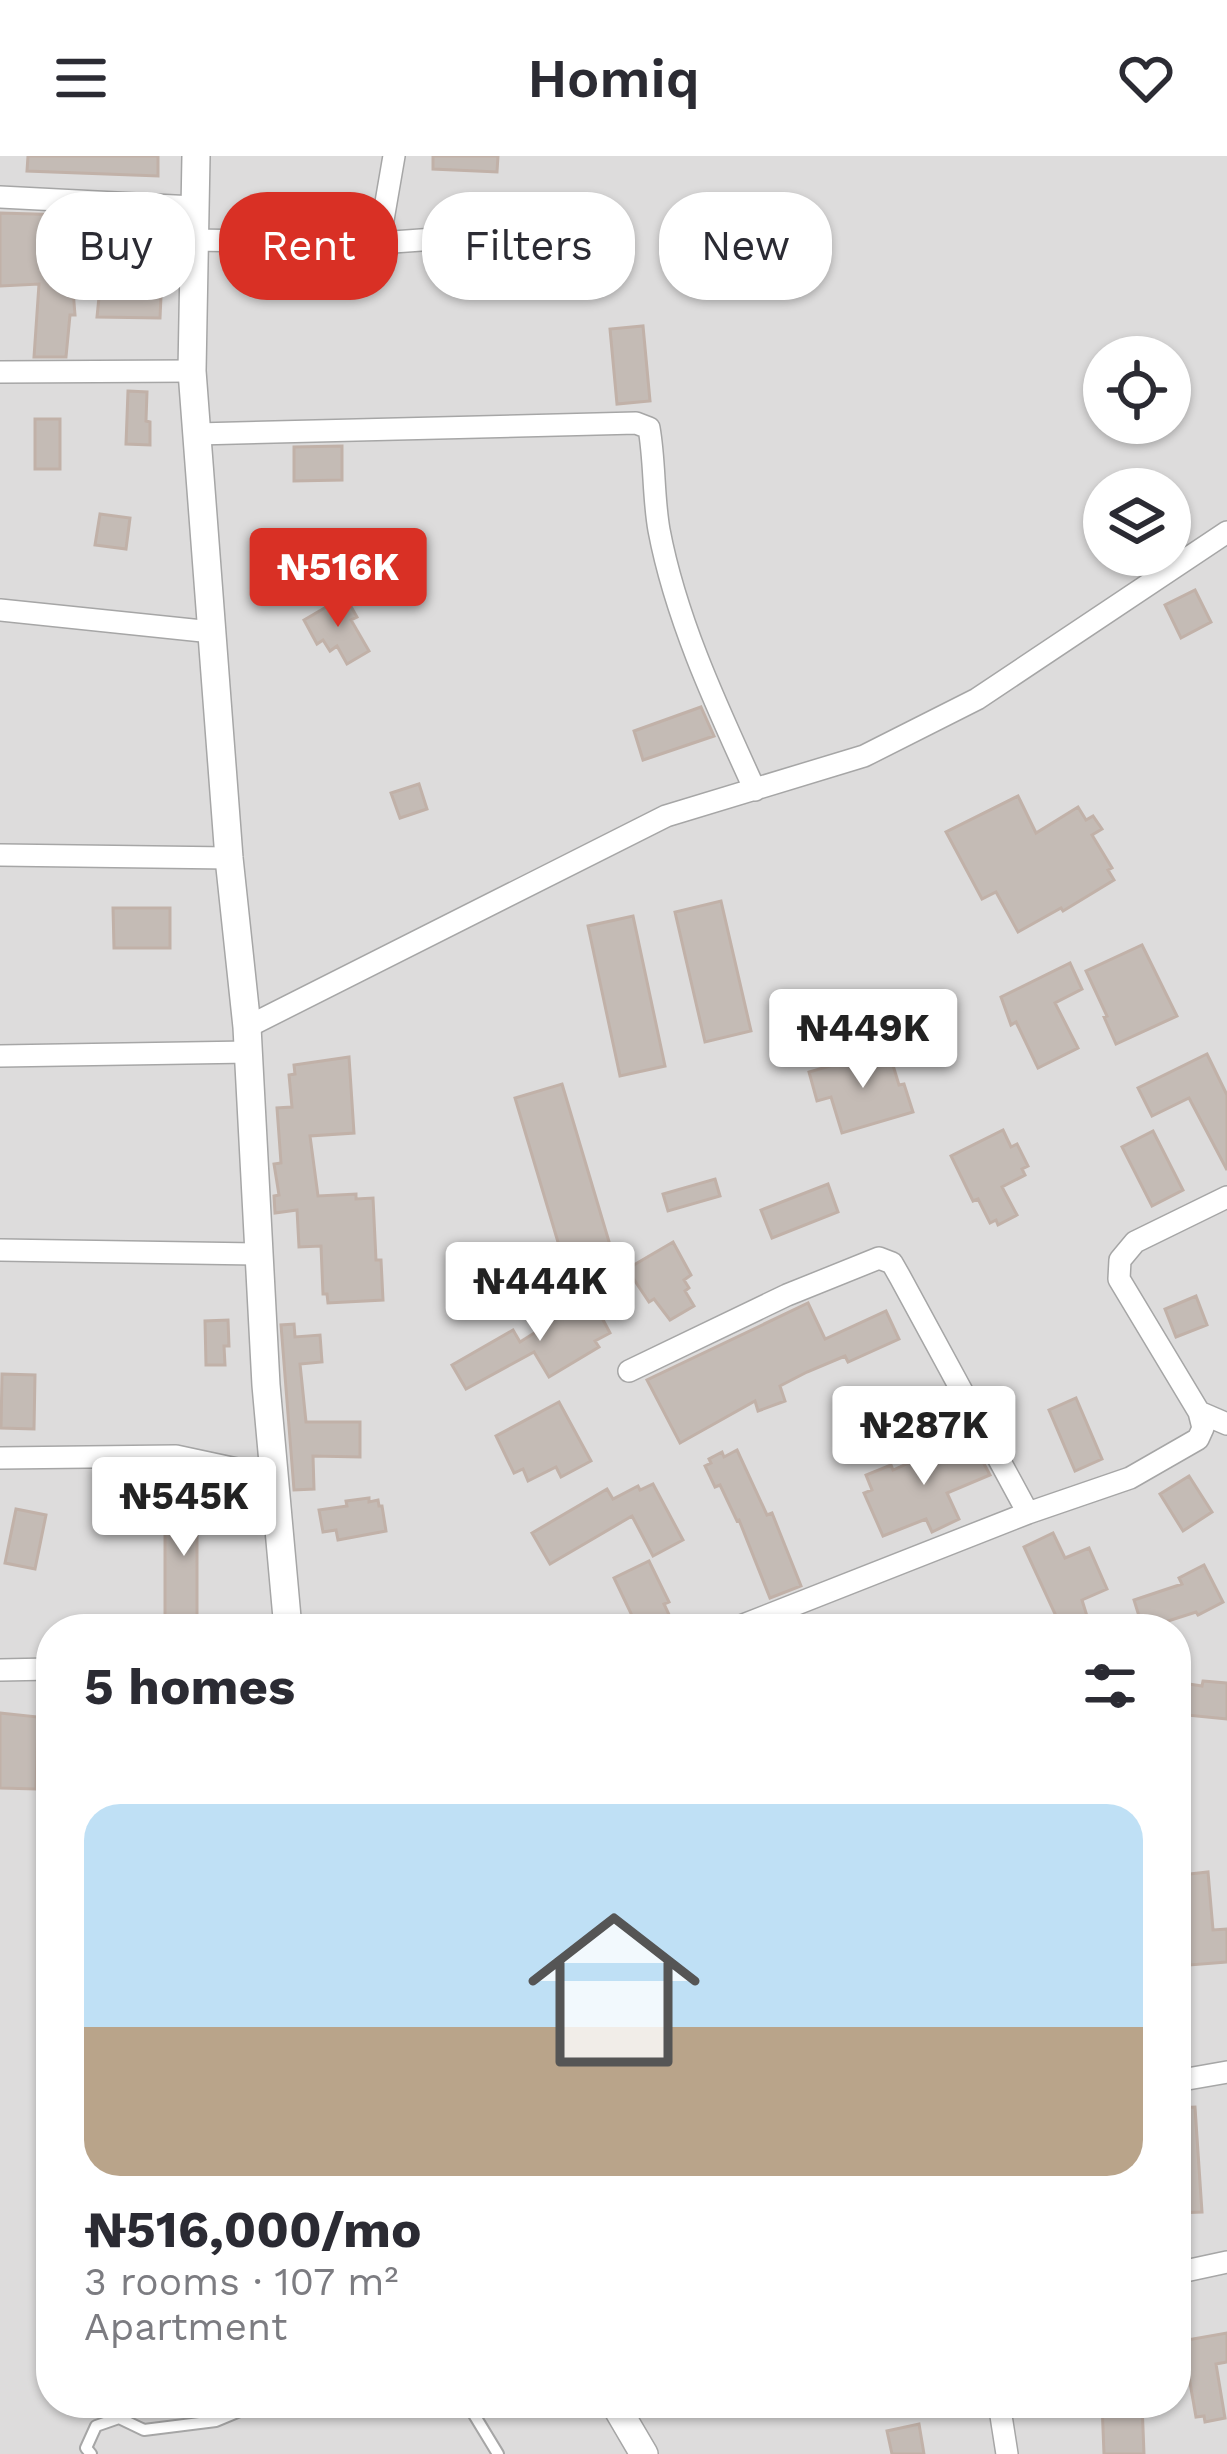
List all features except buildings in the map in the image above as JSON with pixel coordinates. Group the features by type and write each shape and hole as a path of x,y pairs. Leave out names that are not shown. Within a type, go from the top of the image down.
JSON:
{"street":[{"path":"195,192 196,156"},
{"path":"388,192 394,156"},
{"path":"0,197 36,199"},
{"path":"192,300 192,370 229,858 248,1040 287,1614"},
{"path":"0,372 192,370"},
{"path":"197,434 643,424 649,428 659,526 671,579 721,716 754,790"},
{"path":"0,1056 248,1040 666,817 864,756 977,700 1227,532"},
{"path":"0,610 212,632"},
{"path":"0,855 229,858"},
{"path":"771,1614 1130,1478 1198,1439 1203,1428 1199,1412 1125,1292 1119,1279 1120,1260 1135,1242 1227,1198"},
{"path":"0,1250 259,1254"},
{"path":"628,1372 787,1294 879,1258 892,1263 1028,1513"},
{"path":"1199,1412 1227,1424"},
{"path":"0,1458 176,1456 274,1477"},
{"path":"0,1670 36,1669"},
{"path":"1191,2078 1227,2072"},
{"path":"1191,2270 1227,2262"},
{"path":"623,2418 644,2454"},
{"path":"1001,2418 1007,2454"}],"lane":[{"path":"84,2452 96,2426 119,2418 144,2430 223,2418"},
{"path":"476,2418 498,2454"}],"shaded area":[{"path":"0,156 1227,156 1227,2454 0,2454"}]}
